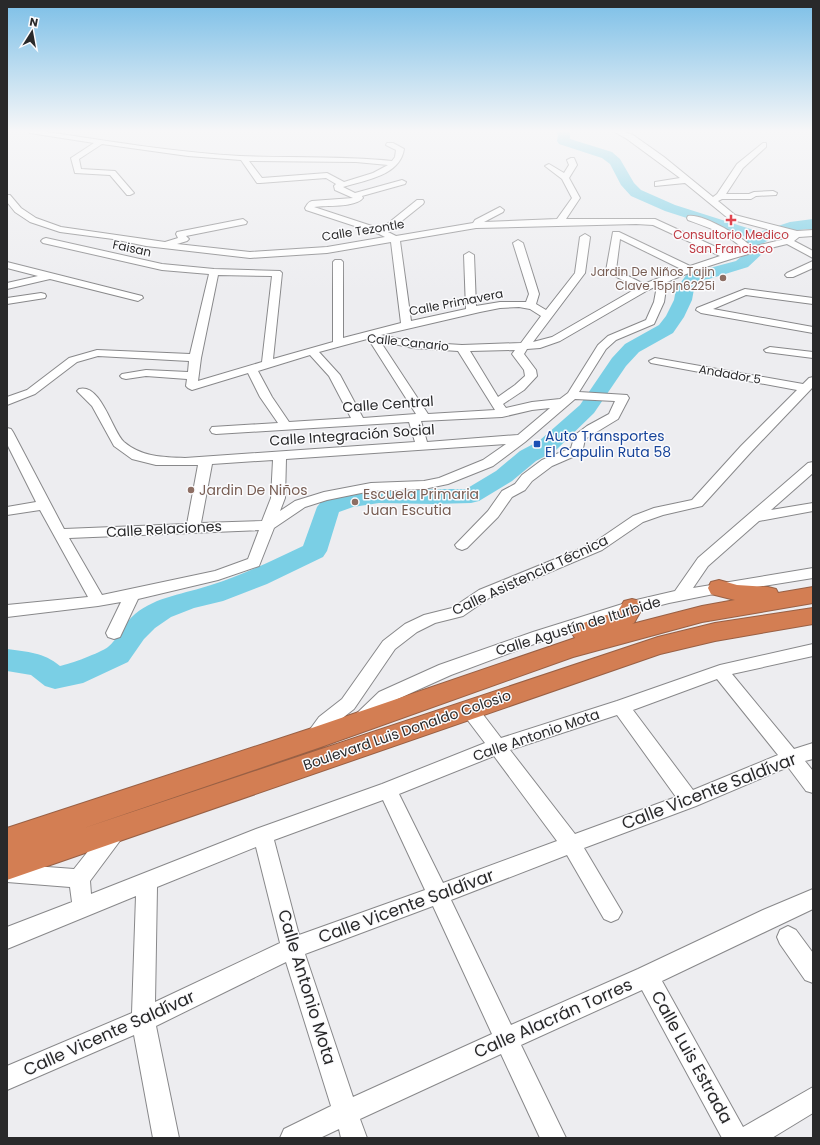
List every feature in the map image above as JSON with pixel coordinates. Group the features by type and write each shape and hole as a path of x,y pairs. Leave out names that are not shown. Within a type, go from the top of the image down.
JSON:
{"highway":[{"path":"719,588 737,593 759,595 813,594"},
{"name":"Boulevard Luis Donaldo Colosio","path":"7,841 312,739 568,649 702,614 813,594"},
{"path":"448,691 470,675 544,646 626,617 632,607"},
{"name":"Boulevard Luis Donaldo Colosio","path":"7,866 117,830 581,670 658,646 715,632 813,616"}],"street":[{"path":"122,184 130,193"},
{"path":"341,184 338,186 338,188 359,198 357,200 339,203 312,204 309,208 382,232 395,239 406,324"},
{"path":"354,196 394,184"},
{"path":"560,222 576,198 569,184"},
{"path":"691,184 732,217 797,234 813,234"},
{"path":"712,202 720,196 728,184"},
{"path":"720,196 751,196 754,194 772,193"},
{"name":"Calle Tezontle","path":"7,197 18,210 33,220 60,229 162,245 250,255 327,250 476,225 636,221 655,222 728,256"},
{"path":"382,232 420,202"},
{"path":"476,225 478,222 500,210"},
{"path":"691,218 742,241 751,250"},
{"path":"162,245 184,239 180,234 243,222"},
{"path":"644,288 611,271 616,234 689,269"},
{"path":"797,234 788,241 813,255"},
{"path":"462,348 499,408 506,398 526,382 531,376 530,370 518,354 580,273 585,237"},
{"name":"Faisan","path":"46,241 162,267 214,272 277,273 267,365"},
{"name":"Calle Canario","path":"126,376 146,373 193,381 252,370 371,337 412,345 462,348 523,347 540,345 556,339 644,288 662,280 728,256 788,241"},
{"path":"518,243 534,294 530,305 540,310 547,316"},
{"path":"468,255 472,311"},
{"path":"338,262 338,345"},
{"path":"790,275 813,264"},
{"path":"7,265 138,298"},
{"path":"193,381 195,358 214,272"},
{"path":"7,286 49,276"},
{"path":"269,525 300,504 324,496 371,487 424,485 443,481 488,464 521,439 572,395 602,347 612,338 650,322 661,299 662,280"},
{"path":"813,301 745,292 701,310 813,330"},
{"path":"7,300 41,296"},
{"name":"Calle Primavera","path":"371,337 406,324 509,305 530,305"},
{"path":"371,337 419,417 422,446"},
{"path":"770,350 813,355"},
{"path":"313,352 334,375 360,421"},
{"path":"7,401 31,392 73,360 97,353 195,358"},
{"name":"Andador 5","path":"655,361 809,384"},
{"path":"252,370 266,397 286,426"},
{"name":"Calle Asistencia Técnica","path":"312,739 325,722 348,704 389,645 411,628 430,619 457,612 484,594 597,547 638,519 659,511 697,503 746,449 809,384"},
{"name":"Calle Integración Social","path":"83,391 97,404 118,443 137,456 156,461 185,462 521,439"},
{"path":"462,545 494,514 507,494 520,487 527,478 547,463 577,450 579,438 591,429 614,416 622,398 572,395"},
{"name":"Calle Central","path":"216,430 419,417 499,408 560,404"},
{"path":"7,432 59,534 98,601"},
{"path":"7,611 98,601 132,595 218,575 254,562 278,498 280,456"},
{"path":"193,527 206,460"},
{"path":"680,596 703,562 813,466"},
{"path":"7,511 44,505"},
{"path":"755,517 813,507"},
{"name":"Calle Relaciones","path":"59,534 193,527 269,525"},
{"name":"Calle Agustín de Iturbide","path":"359,722 385,697 445,670 539,636 632,607 719,588 813,573"},
{"path":"114,633 132,595"},
{"name":"Calle Antonio Mota","path":"7,938 264,835 388,790 498,746 621,707 720,671 813,650"},
{"path":"720,671 813,785"},
{"path":"621,707 689,800"},
{"path":"469,709 572,844 610,912"},
{"name":"Calle Vicente Saldívar","path":"7,1078 143,1020 292,948 689,800 790,758 813,751"},
{"path":"388,790 553,1138"},
{"path":"83,908 79,879 117,830"},
{"name":"Calle Antonio Mota","path":"264,835 292,948 354,1138"},
{"path":"7,873 32,876 56,875 79,879"},
{"path":"147,883 143,1020 166,1138"},
{"name":"Calle Alacrán Torres","path":"293,1138 346,1112 647,976 772,916 813,899"},
{"path":"788,937 813,972"},
{"name":"Calle Luis Estrada","path":"647,976 736,1138"},
{"path":"748,1138 813,1099"}],"waterway":[{"path":"628,184 636,193 670,208 761,237"},
{"path":"7,660 39,665 55,678 73,675 118,654 134,632 145,621 161,610 188,600 214,594 258,578 314,551 329,507 350,500 379,496 471,496 504,476 528,456 547,446 587,409 619,362 632,348 666,329 675,317 683,300 685,289 693,278 742,264 755,253 754,242 768,234 798,225 813,224"}],"place":[{"name":"Consultorio Medico San Francisco","path":"731,220"},
{"name":"Jardin De Niños Tajin Clave 15pjn6225i","path":"723,278"},
{"name":"Auto Transportes El Capulin Ruta 58","path":"537,444"},
{"name":"Jardin De Niños","path":"191,490"},
{"name":"Escuela Primaria Juan Escutia","path":"355,502"}]}
